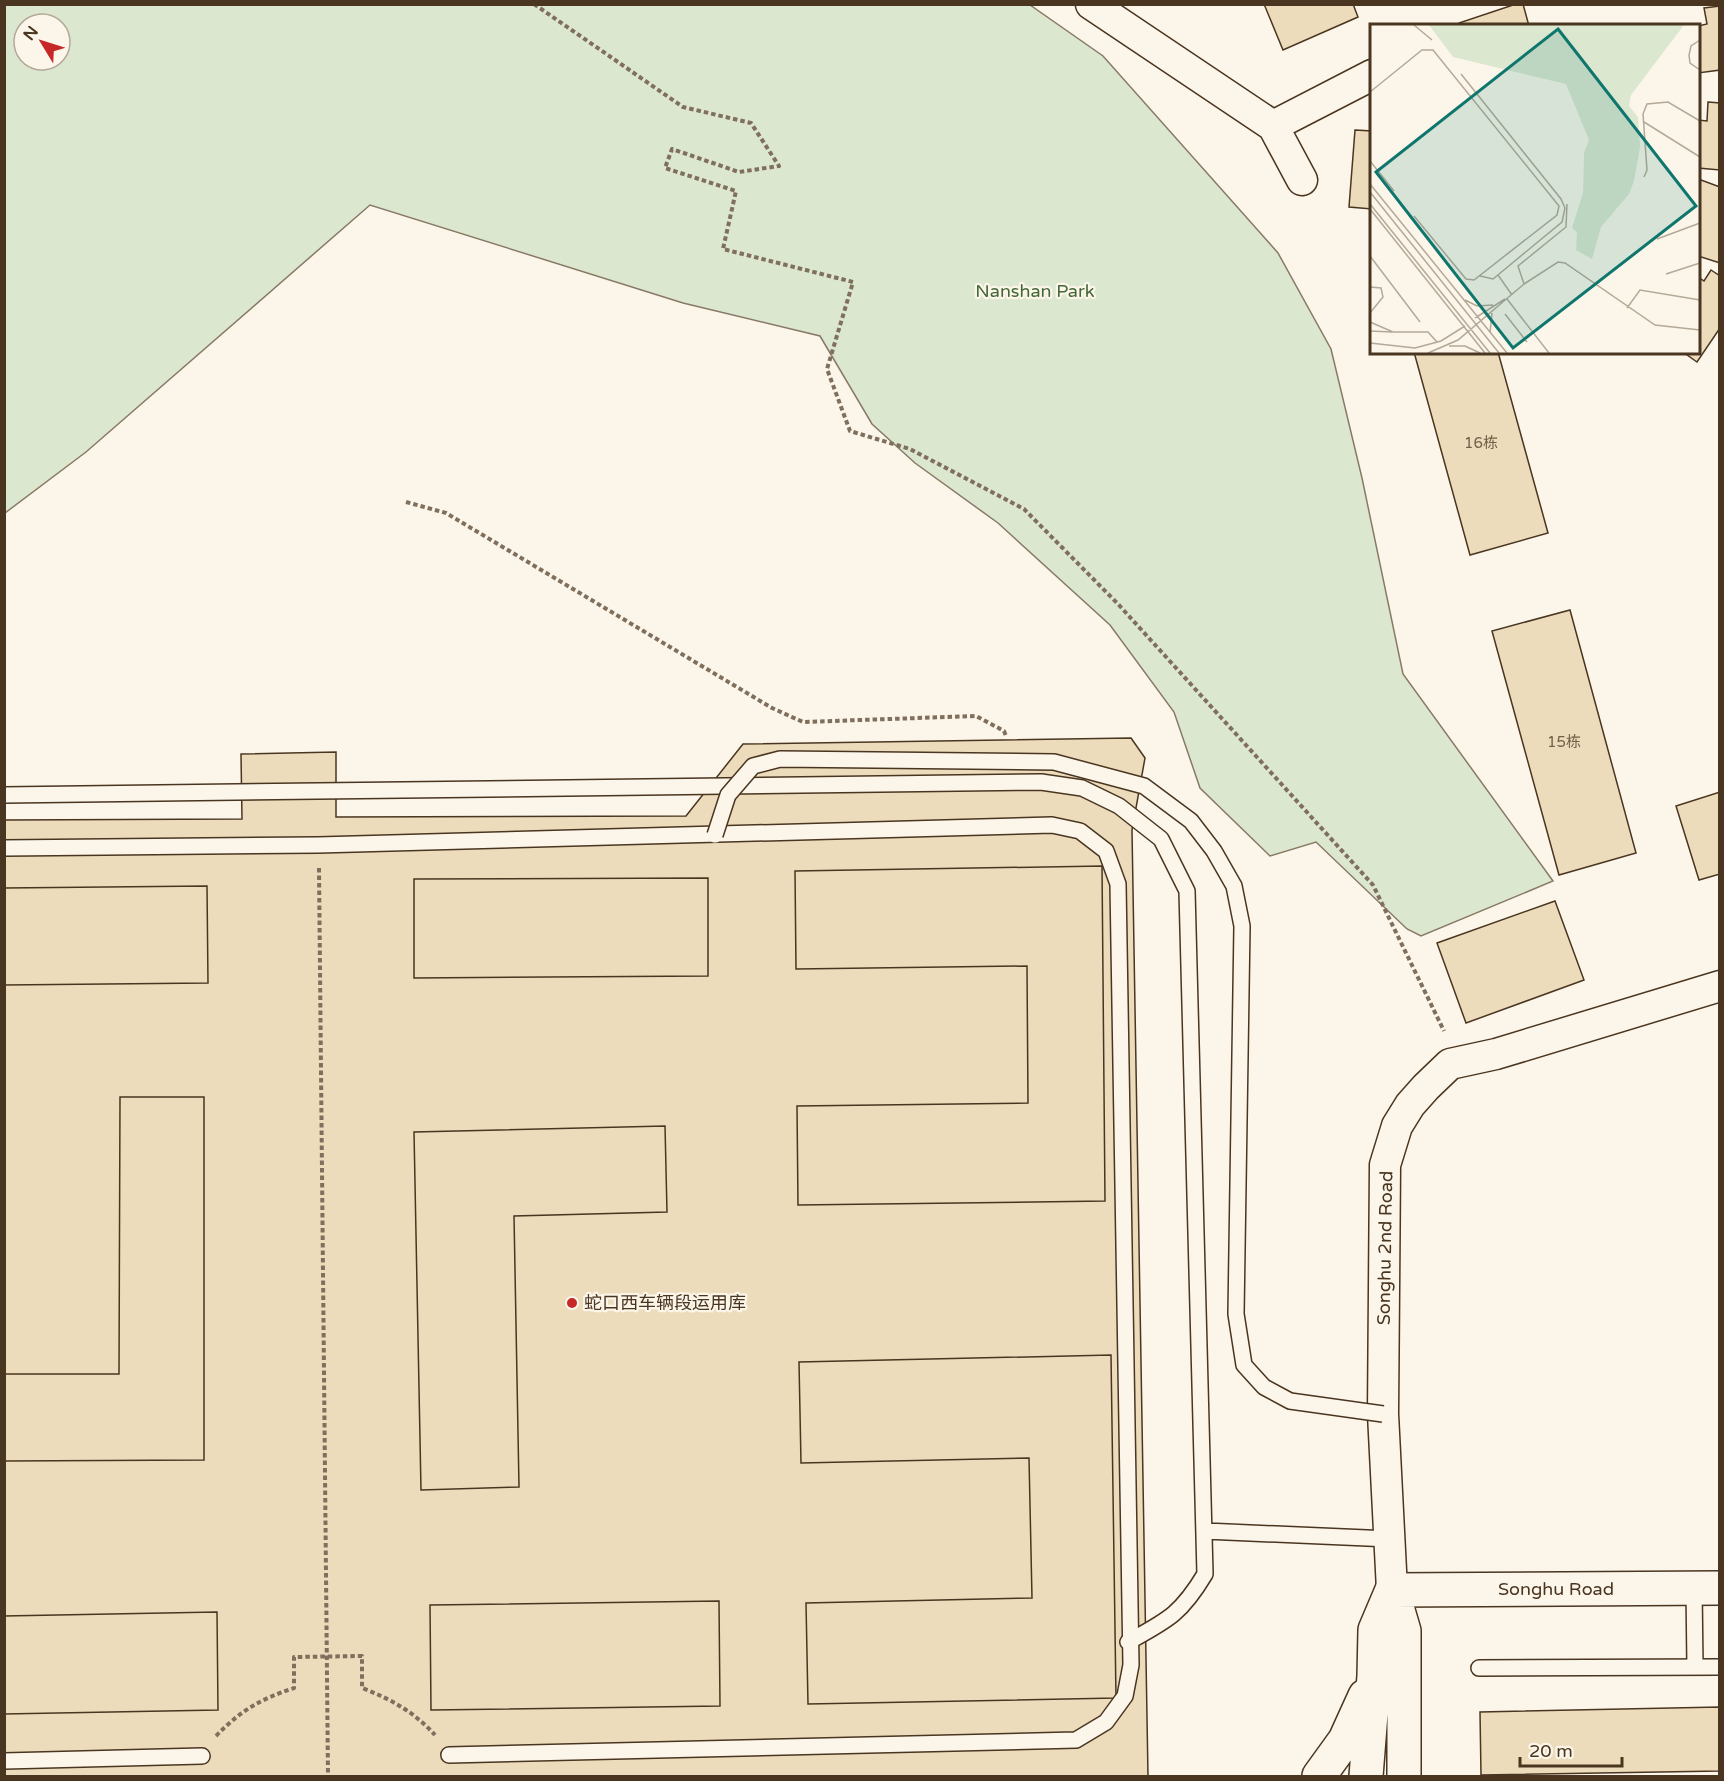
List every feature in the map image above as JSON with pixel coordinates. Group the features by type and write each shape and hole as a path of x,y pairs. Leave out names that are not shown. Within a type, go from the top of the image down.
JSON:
{"street":[{"path":"1091,4 1273,126 1302,180"},
{"path":"1273,126 1370,76"},
{"name":"Songhu 2nd Road","path":"1392,1590 1383,1414 1385,1165 1397,1126 1410,1105 1450,1065 1496,1054 1719,986"},
{"name":"Songhu Road","path":"1392,1590 1707,1588"},
{"path":"1366,1776 1374,1676 1375,1630 1392,1590"},
{"path":"1392,1590 1404,1631 1404,1776"},
{"path":"1319,1776 1345,1740 1374,1676"},
{"path":"1404,1741 1422,1776"}],"lane":[{"path":"715,835 728,795 753,766 780,759 1054,762 1144,786 1191,821 1214,851 1234,886 1242,926 1236,1314 1244,1365 1264,1387 1290,1401 1383,1414"},
{"path":"4,795 1041,782 1082,788 1119,806 1161,839 1187,891 1205,1532 1205,1574 1189,1600 1167,1621 1128,1642"},
{"path":"4,848 318,845 1052,825 1080,831 1106,852 1118,884 1131,1665 1125,1695 1106,1722 1076,1740 449,1755"},
{"path":"1205,1532 1390,1539"},
{"path":"1695,1667 1707,1588"},
{"path":"1479,1668 1719,1668"},
{"path":"4,1761 202,1756"}],"path":[{"path":"534,4 683,107 751,123 779,166 739,172 672,149 665,168 736,191 723,249 853,282 827,369 850,430 910,449 1024,509 1118,604 1373,885 1445,1034 1450,1065"},
{"path":"406,502 446,513 772,708 803,722 976,716 1004,731 1015,750 1016,782"},
{"path":"318,845 328,1776"},
{"path":"202,1756 215,1737 249,1706 294,1688 294,1657 328,1656 362,1656 362,1688 402,1706 420,1719 449,1755"}],"green space":[{"name":"Nanshan Park","path":"5,4 1030,5 1103,56 1278,253 1331,349 1362,478 1403,674 1553,881 1421,936 1407,929 1316,842 1270,856 1200,788 1174,712 1110,625 998,523 915,463 872,424 820,336 683,303 370,205 86,452 5,513"}],"building":[{"path":"1264,4 1353,4 1358,17 1283,50"},
{"path":"1516,4 1523,4 1528,24 1459,24"},
{"path":"1720,6 1720,70 1700,73 1700,26 1707,24 1704,8"},
{"path":"1708,102 1720,103 1720,170 1700,168 1700,120 1707,121"},
{"path":"1355,130 1370,131 1370,209 1349,207"},
{"path":"1701,180 1720,187 1720,263 1700,257"},
{"path":"1711,270 1720,276 1720,328 1697,362 1686,354 1700,354 1700,278 1704,281"},
{"path":"1415,354 1499,354 1548,533 1470,555"},
{"path":"1570,610 1636,853 1559,875 1492,631"},
{"name":"蛇口西车辆段运用库","path":"1131,738 1145,758 1132,830 1148,1776 4,1776 4,820 242,819 241,754 336,752 336,817 686,816 743,744"},
{"path":"1720,792 1720,874 1699,880 1676,806"},
{"path":"1102,866 1105,1201 798,1205 797,1106 1028,1103 1027,966 796,969 795,871"},
{"path":"708,878 708,976 414,978 414,879"},
{"path":"207,886 208,983 4,985 4,888"},
{"path":"1555,901 1584,980 1466,1023 1437,943"},
{"path":"120,1097 204,1097 204,1460 4,1461 4,1374 119,1374"},
{"path":"665,1126 667,1212 514,1216 519,1487 421,1490 414,1132"},
{"path":"1111,1355 1116,1698 808,1704 806,1603 1032,1598 1029,1458 801,1463 799,1362"},
{"path":"719,1601 720,1706 431,1710 430,1605"},
{"path":"217,1612 218,1710 4,1714 4,1616"},
{"path":"1720,1707 1720,1771 1481,1775 1480,1712"}],"place":[{"name":"蛇口西车辆段运用库","path":"572,1303"}]}
